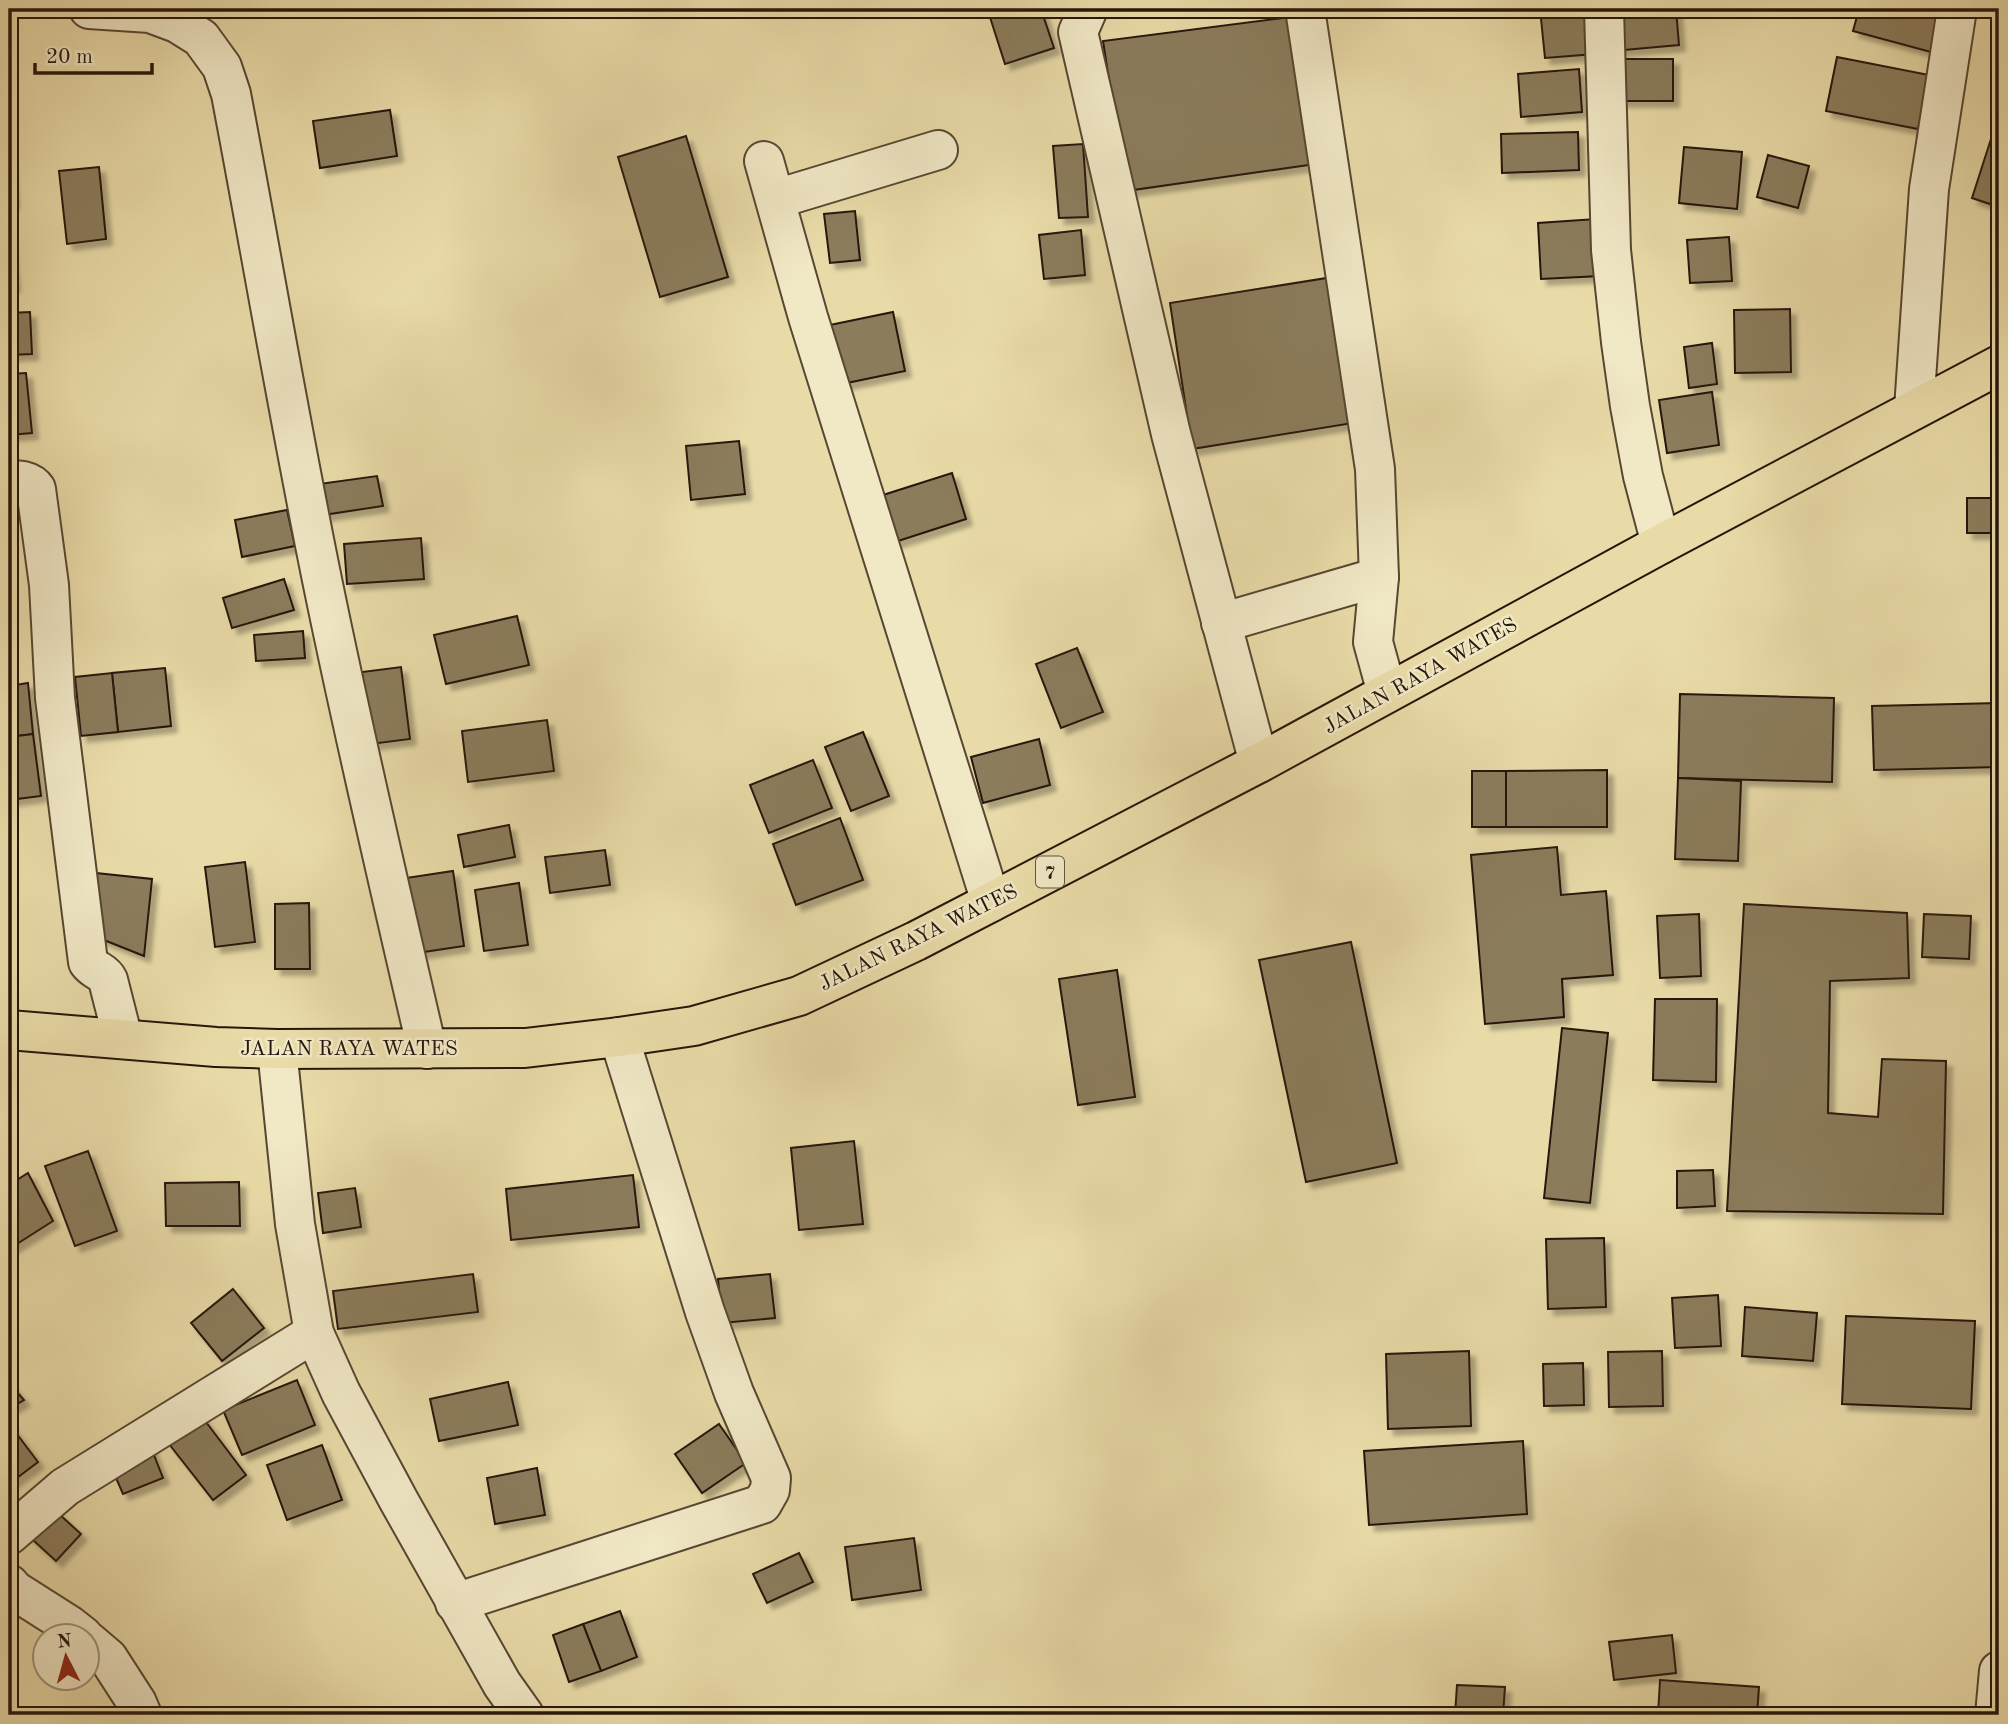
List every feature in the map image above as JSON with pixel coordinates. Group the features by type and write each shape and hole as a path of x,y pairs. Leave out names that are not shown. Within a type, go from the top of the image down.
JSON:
{"highway":[{"name":"JALAN RAYA WATES","path":"9,1030 216,1047 525,1048 694,1026 799,996 916,941 1259,763 1661,544 1999,365"}],"street":[{"path":"89,9 150,13 177,23 201,38 222,67 235,118 328,610 427,1049"},
{"path":"1088,9 1078,32 1171,434 1259,763"},
{"path":"1305,9 1375,469 1379,577 1373,642 1387,693"},
{"path":"1604,9 1611,250 1620,342 1643,476 1661,544"},
{"path":"1914,409 1929,189 1957,9"},
{"path":"776,199 938,149"},
{"path":"764,161 808,317 991,902"},
{"path":"9,480 26,481 36,489 49,584 55,698 88,962 94,970 106,975 123,1039"},
{"path":"1221,623 1379,577"},
{"path":"455,1603 762,1504 770,1490 771,1478 734,1393 705,1312 619,1037"},
{"path":"277,1049 295,1224 314,1333 348,1405 455,1603 502,1684 524,1715"},
{"path":"9,1535 65,1487 314,1333"},
{"path":"9,1584 14,1590 64,1622"},
{"path":"102,1653 137,1703 142,1715"},
{"path":"1995,1715 1999,1671"}],"building":[{"path":"1041,9 1054,48 1005,64 988,11"},
{"path":"1540,9 1591,9 1595,54 1545,58"},
{"path":"1609,9 1676,9 1679,45 1613,51"},
{"path":"1859,9 1943,9 1931,52 1853,31"},
{"path":"1291,17 1316,164 1126,191 1103,41"},
{"path":"1837,57 1929,75 1918,129 1826,111"},
{"path":"1615,59 1673,59 1673,101 1615,101"},
{"path":"1579,69 1582,112 1521,117 1518,74"},
{"path":"390,110 397,156 320,168 313,121"},
{"path":"1999,114 1999,207 1972,198"},
{"path":"1578,132 1579,170 1502,173 1501,134"},
{"path":"686,136 728,277 660,297 618,157"},
{"path":"1083,144 1088,217 1059,218 1053,146"},
{"path":"1684,147 1742,152 1737,209 1679,203"},
{"path":"1768,155 1809,166 1798,208 1757,197"},
{"path":"9,161 13,202 9,202"},
{"path":"99,167 106,239 67,244 59,171"},
{"path":"855,211 860,260 830,263 824,214"},
{"path":"1596,219 1600,276 1541,279 1538,223"},
{"path":"1081,230 1085,275 1044,279 1039,235"},
{"path":"1729,237 1732,281 1690,283 1687,240"},
{"path":"9,241 14,286 9,287"},
{"path":"1333,277 1353,423 1192,449 1170,303"},
{"path":"1790,309 1791,372 1735,373 1734,310"},
{"path":"30,312 32,354 9,355 9,313"},
{"path":"893,312 905,371 837,385 825,326"},
{"path":"1712,343 1717,384 1689,388 1684,347"},
{"path":"26,373 32,433 9,435 9,374"},
{"path":"1712,392 1719,445 1667,453 1659,400"},
{"path":"739,441 745,494 691,500 686,446"},
{"path":"952,473 966,519 895,542 880,496"},
{"path":"377,476 383,506 323,515 319,484"},
{"path":"1967,498 1999,498 1999,533 1967,533"},
{"path":"287,510 295,546 242,557 235,520"},
{"path":"421,538 424,579 347,584 344,544"},
{"path":"284,579 294,610 232,628 223,598"},
{"path":"517,616 529,665 446,684 434,635"},
{"path":"303,631 305,658 256,661 254,635"},
{"path":"1077,648 1103,712 1061,728 1036,664"},
{"path":"401,667 410,739 371,744 362,672"},
{"path":"165,668 171,726 118,732 112,673"},
{"path":"112,673 118,732 81,736 75,677"},
{"path":"28,683 33,734 9,737 9,686"},
{"path":"1680,694 1834,698 1832,782 1678,778"},
{"path":"1999,703 1999,767 1874,770 1872,706"},
{"path":"547,720 554,771 468,782 462,731"},
{"path":"863,732 889,796 851,811 825,747"},
{"path":"33,734 41,796 9,800 9,737"},
{"path":"1039,739 1050,785 983,803 971,757"},
{"path":"813,760 832,808 769,833 750,785"},
{"path":"1607,770 1607,827 1506,827 1506,771"},
{"path":"1472,771 1506,771 1506,827 1472,827"},
{"path":"1678,778 1741,781 1738,861 1675,859"},
{"path":"840,818 863,880 796,905 773,844"},
{"path":"509,825 515,857 464,867 458,835"},
{"path":"1557,847 1561,895 1606,891 1613,975 1562,979 1564,1017 1485,1024 1471,855"},
{"path":"605,850 610,885 550,893 545,857"},
{"path":"245,862 255,942 215,947 205,867"},
{"path":"453,871 464,946 417,953 406,878"},
{"path":"96,873 152,879 144,956 89,934"},
{"path":"519,883 528,945 484,951 475,890"},
{"path":"309,903 310,969 275,969 275,904"},
{"path":"1744,904 1907,913 1909,978 1830,981 1828,1113 1878,1117 1882,1059 1946,1061 1943,1214 1727,1211"},
{"path":"1699,914 1701,976 1660,978 1657,916"},
{"path":"1924,914 1971,916 1969,959 1922,957"},
{"path":"1351,942 1397,1163 1306,1182 1259,960"},
{"path":"1117,970 1135,1097 1078,1105 1059,979"},
{"path":"1655,999 1717,999 1716,1082 1653,1080"},
{"path":"1562,1028 1608,1033 1590,1203 1544,1198"},
{"path":"854,1141 863,1224 799,1230 791,1148"},
{"path":"88,1151 117,1231 75,1246 45,1166"},
{"path":"1713,1170 1715,1206 1677,1208 1677,1171"},
{"path":"28,1173 53,1221 9,1249 9,1185"},
{"path":"633,1175 639,1227 511,1240 506,1189"},
{"path":"239,1182 240,1226 166,1226 165,1183"},
{"path":"355,1188 361,1227 323,1233 318,1193"},
{"path":"1604,1238 1606,1307 1548,1309 1546,1239"},
{"path":"473,1274 478,1312 338,1329 333,1291"},
{"path":"770,1274 775,1318 722,1323 718,1279"},
{"path":"233,1289 264,1328 222,1361 191,1323"},
{"path":"1718,1295 1721,1346 1675,1348 1672,1298"},
{"path":"1745,1307 1817,1313 1813,1361 1742,1356"},
{"path":"1846,1316 1975,1321 1971,1409 1842,1404"},
{"path":"1469,1351 1471,1426 1388,1429 1386,1354"},
{"path":"1662,1351 1663,1406 1609,1407 1608,1352"},
{"path":"1583,1363 1584,1405 1544,1406 1543,1364"},
{"path":"297,1380 315,1425 242,1455 223,1410"},
{"path":"508,1382 518,1425 439,1441 430,1399"},
{"path":"9,1383 24,1400 9,1409"},
{"path":"203,1418 246,1475 213,1500 169,1444"},
{"path":"719,1424 746,1463 702,1493 675,1454"},
{"path":"9,1426 38,1462 9,1484"},
{"path":"1523,1441 1527,1514 1369,1525 1364,1451"},
{"path":"150,1445 163,1478 123,1494 109,1462"},
{"path":"322,1445 342,1500 287,1520 267,1465"},
{"path":"537,1468 545,1515 495,1524 487,1478"},
{"path":"47,1503 81,1534 56,1561 22,1530"},
{"path":"914,1538 921,1590 852,1600 845,1547"},
{"path":"799,1553 813,1582 767,1603 753,1574"},
{"path":"620,1611 637,1657 601,1671 583,1624"},
{"path":"583,1624 601,1671 569,1682 553,1635"},
{"path":"1672,1635 1676,1673 1614,1680 1609,1642"},
{"path":"1660,1680 1759,1687 1757,1715 1658,1715"},
{"path":"1457,1685 1505,1687 1503,1715 1455,1715"}]}
